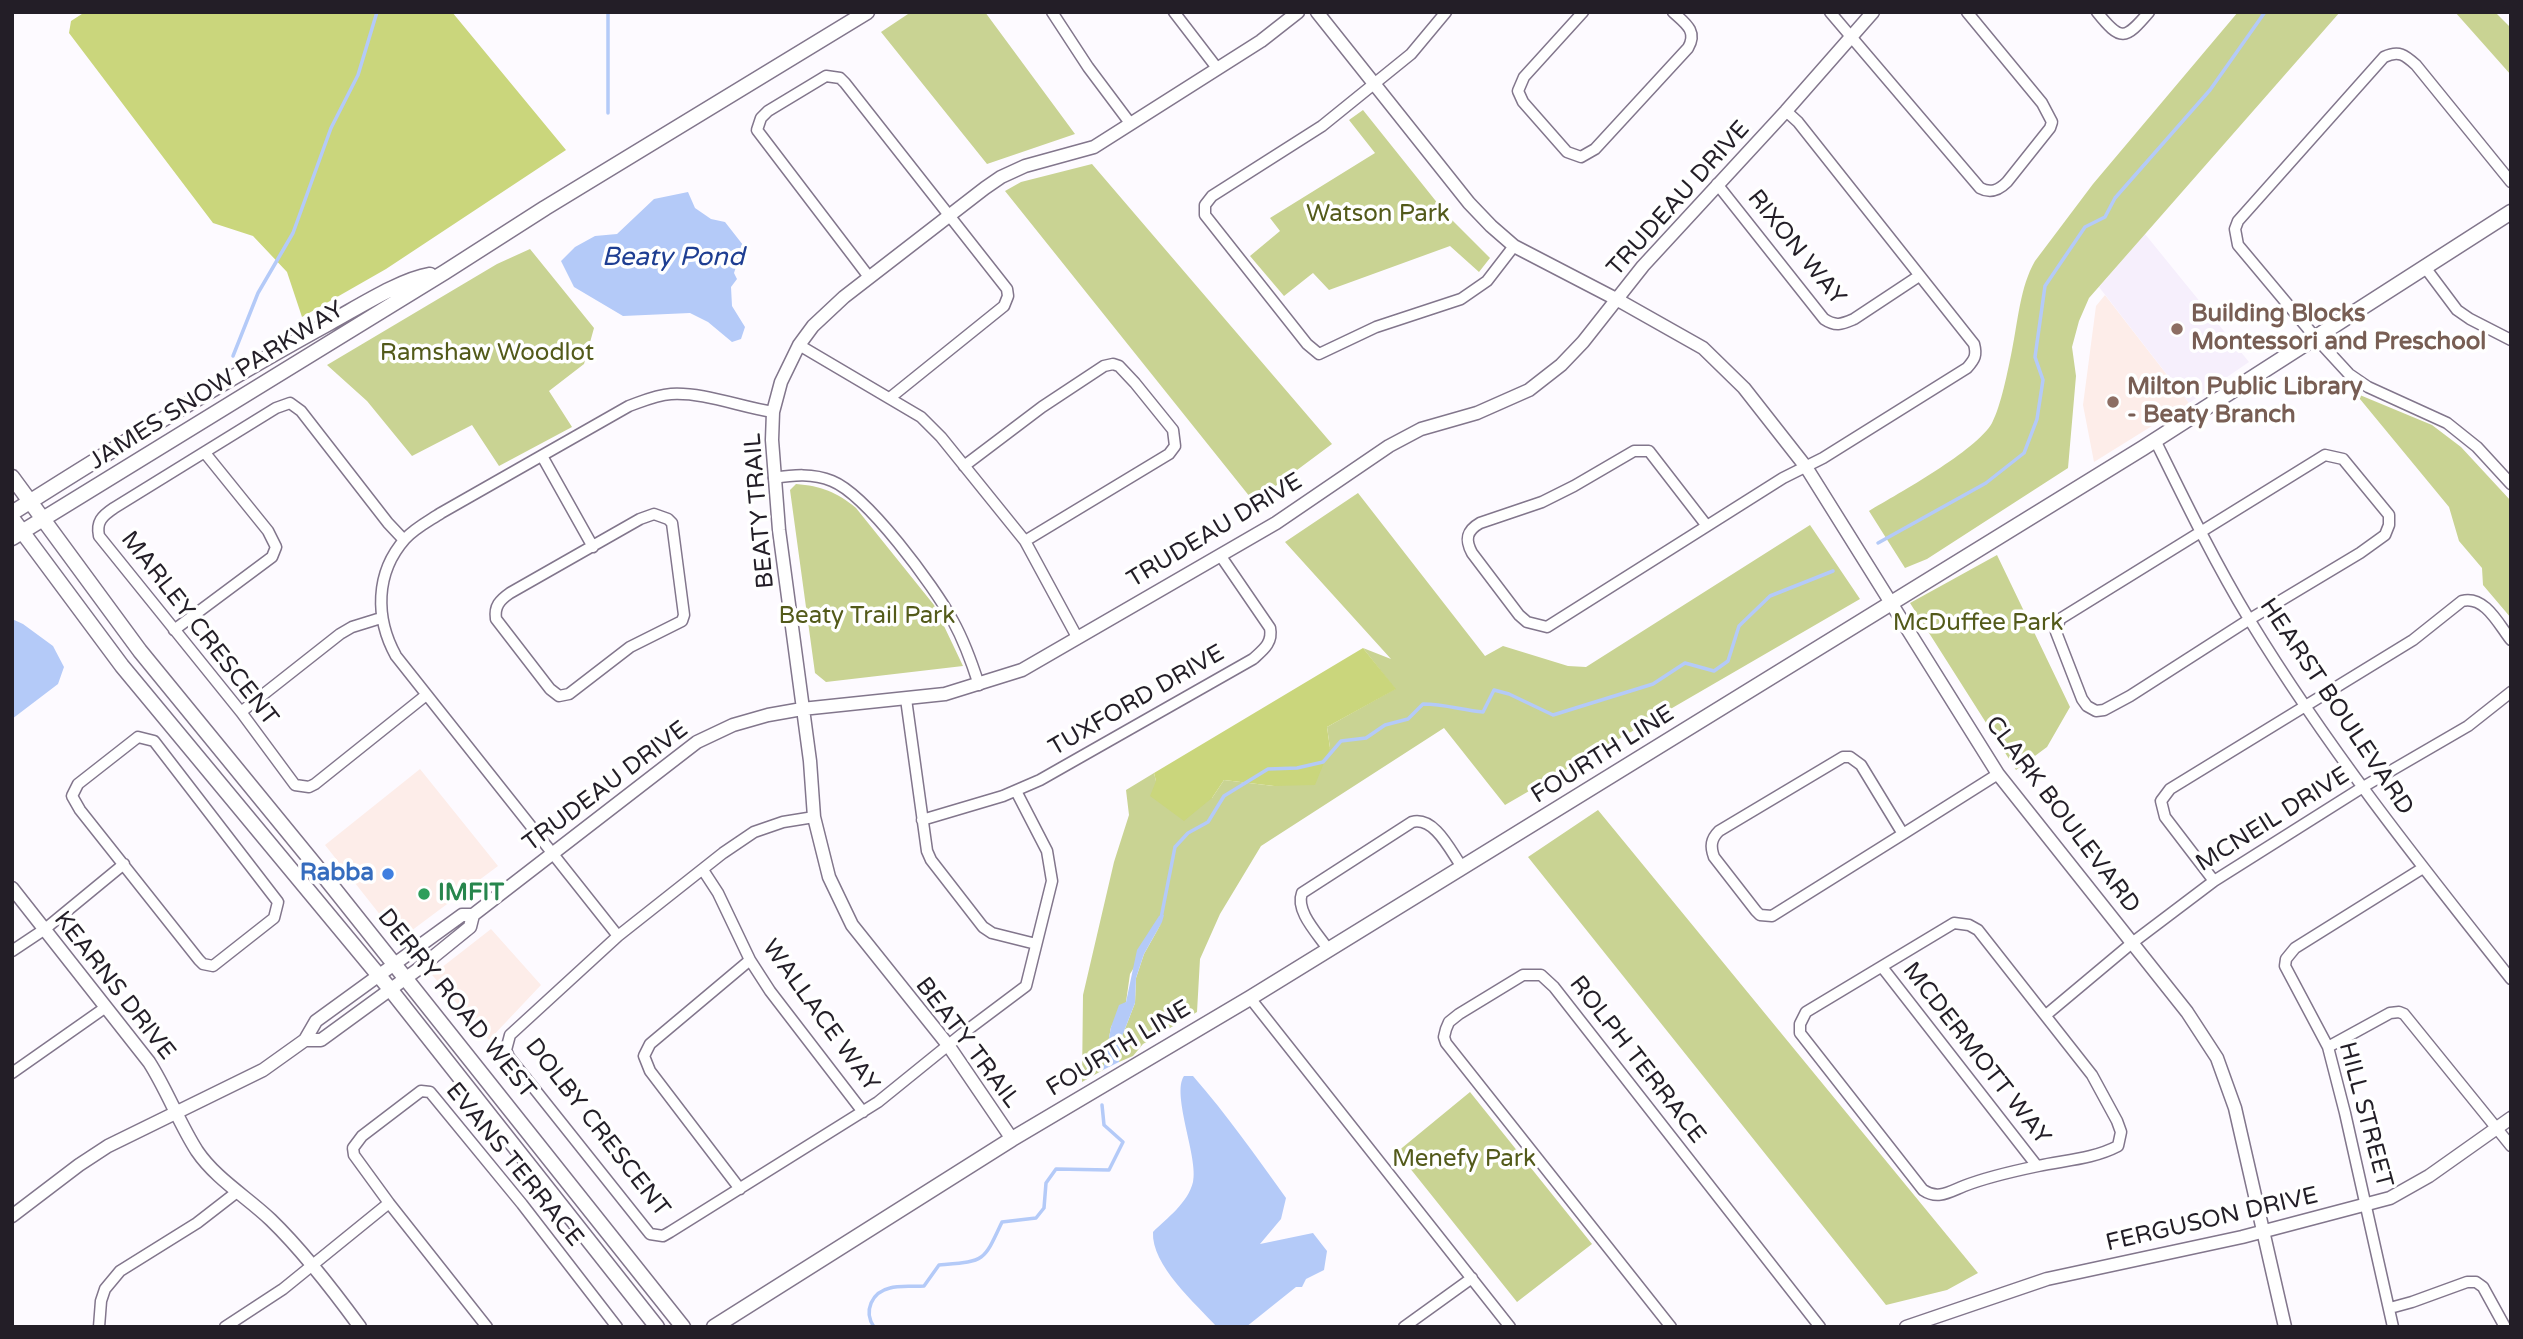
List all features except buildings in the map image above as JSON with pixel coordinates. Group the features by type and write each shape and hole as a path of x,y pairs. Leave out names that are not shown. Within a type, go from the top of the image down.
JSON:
{"main road":[{"name":"JAMES SNOW PARKWAY","path":"17,535 867,12"},
{"name":"FOURTH LINE","path":"713,1327 1012,1139 1250,998 2155,440 2511,212"},
{"name":"JAMES SNOW PARKWAY","path":"12,513 247,367 421,276 445,272"},
{"name":"DERRY ROAD WEST","path":"12,477 140,651 406,977 683,1327"},
{"name":"DERRY ROAD WEST","path":"12,518 17,535 390,989 657,1327"}],"street":[{"path":"1052,12 1088,67 1130,123"},
{"path":"1174,12 1217,68"},
{"name":"BEATY TRAIL","path":"1012,1139 948,1045 852,925 829,877 814,817 810,761 774,478 773,412 781,382 799,345 827,311 869,277 1001,177 1026,166 1094,147 1261,41 1298,12"},
{"name":"CLARK BOULEVARD","path":"1317,12 1490,226 1514,246 1687,338 1717,360 1744,388 1806,467 1998,774 2187,1012 2217,1058 2235,1108 2285,1327"},
{"path":"1447,12 1411,54 1322,126 1212,196 1204,210 1205,215 1315,352 1325,352 1376,327 1461,299 1487,281 1514,246"},
{"path":"1583,12 1524,77 1518,90 1523,102 1567,152 1581,158 1595,149 1688,48 1693,37 1691,30 1673,12"},
{"path":"1830,12 1980,188 1992,191 2000,189 2007,182 2050,128 2052,121 2042,103 1967,12"},
{"name":"TRUDEAU DRIVE","path":"305,1040 321,1040 406,977 470,927 473,915 696,742 733,725 768,715 945,694 1022,670 1276,523 1389,446 1421,429 1477,413 1529,390 1562,365 1618,300 1643,266 1786,111 1872,12"},
{"path":"2097,12 2112,31 2124,34 2133,31 2149,12"},
{"path":"2511,182 2416,65 2401,53 2384,57 2238,221 2235,229 2238,245 2349,374 2368,387 2447,423 2477,447 2511,484"},
{"path":"869,277 757,130 758,124 768,111 826,76 840,78 1007,289 1007,302 891,397"},
{"path":"1707,526 1648,451 1634,451 1542,502 1471,528 1467,535 1467,544 1519,615 1527,622 1547,627 1967,368 1974,360 1977,354 1974,344 1798,122 1786,111"},
{"name":"RIXON WAY","path":"1717,184 1824,319 1831,324 1842,324 1854,319 1919,276"},
{"path":"2424,266 2457,310 2511,340"},
{"path":"799,345 921,417 1025,541 1077,637"},
{"path":"964,466 1042,407 1104,366 1119,366 1135,383 1173,430 1175,446 1168,454 1025,541"},
{"path":"618,936 425,696 396,656 388,642 381,618 382,588 386,574 391,560 404,540 441,513 629,406 673,394 773,412"},
{"name":"MARLEY CRESCENT","path":"404,540 297,407 290,403 276,408 103,515 98,526 99,536 241,712 289,780 301,788 309,787 425,696"},
{"name":"HEARST BOULEVARD","path":"2155,440 2201,533 2250,620 2306,705 2423,869 2511,979"},
{"path":"174,630 272,557 276,547 268,531 205,453"},
{"path":"2325,455 2343,459 2389,515 2385,535 2250,620 2104,710 2096,711 2081,699 2056,632 2057,621 2325,455"},
{"path":"542,456 593,547"},
{"path":"774,478 794,475 825,478 844,487 866,505 937,594 963,640 979,685"},
{"path":"654,514 668,519 672,523 675,537 684,615 677,625 630,647 569,694 559,696 550,689 501,627 495,610 503,598 593,547 640,519 654,514"},
{"name":"TUXFORD DRIVE","path":"922,820 1016,791 1055,772 1263,651 1269,643 1270,628 1220,555"},
{"path":"2214,881 2165,817 2161,802 2170,789 2413,640 2462,601 2469,599 2484,605 2511,640"},
{"path":"241,712 340,634 352,627 381,618"},
{"name":"MCNEIL DRIVE","path":"2046,1015 2132,943 2214,881 2468,726 2511,692"},
{"path":"906,699 922,820 927,852 931,860 983,927 992,933 1036,944"},
{"path":"133,738 148,738 154,741 275,896 278,902 277,914 218,964 208,965 199,960 124,864 80,810 72,796 78,784 133,738"},
{"path":"1903,834 1861,765 1856,760 1843,757 1719,831 1714,836 1711,850 1756,911 1760,915 1772,916 1903,834 1998,774"},
{"name":"DOLBY CRESCENT","path":"814,817 783,822 754,832 723,853 618,936 510,1035 506,1050 509,1057 650,1234 663,1236 670,1232 863,1112 1026,986 1052,881 1047,851 1016,791"},
{"path":"1328,949 1301,909 1299,899 1302,893 1412,822 1430,824 1462,867"},
{"path":"12,951 45,929 124,864"},
{"name":"HILL STREET","path":"2393,1327 2367,1205 2328,1047 2285,966 2286,958 2295,948 2423,869"},
{"name":"WALLACE WAY","path":"703,870 718,893 750,960 770,991 863,1112"},
{"name":"KEARNS DRIVE","path":"12,888 149,1062 198,1151 237,1192 274,1223 312,1265 360,1327"},
{"name":"TRUDEAU DRIVE","path":"12,1216 108,1146 262,1070 305,1040 316,1021 378,975 462,915 473,915"},
{"path":"1954,923 1969,925 1978,930 2046,1015 2092,1075 2121,1132 2118,1146 2105,1154 2037,1166 1967,1185 1945,1195 1930,1195 1923,1190 1800,1033 1800,1024 1806,1012 1954,923"},
{"path":"740,1189 650,1071 644,1056 650,1044 750,960"},
{"name":"MCDERMOTT WAY","path":"1882,967 2037,1166"},
{"name":"ROLPH TERRACE","path":"1671,1327 1446,1043 1444,1037 1449,1022 1523,975 1541,975 1553,987 1820,1327"},
{"path":"1250,998 1510,1327"},
{"path":"12,1073 106,1007"},
{"path":"2328,1047 2390,1013 2404,1014 2511,1146"},
{"name":"EVANS TERRACE","path":"487,1327 359,1163 353,1148 373,1127 415,1094 426,1091 435,1098 522,1204 617,1327"},
{"name":"FERGUSON DRIVE","path":"1906,1327 1950,1314 1994,1295 2048,1279 2263,1231 2390,1198 2413,1186 2511,1118"},
{"path":"99,1327 100,1307 105,1289 120,1271 197,1223 237,1192"},
{"path":"225,1327 283,1289 389,1203"},
{"path":"1404,1327 1472,1278"},
{"path":"2390,1308 2468,1282 2476,1282 2483,1287 2504,1327"}],"shaded area":[{"name":"Building Blocks Montessori and Preschool","path":"2145,234 2249,362 2189,403 2099,287"},
{"path":"2105,295 2189,403 2094,462 2083,405 2096,306"},
{"path":"420,769 498,866 407,934 396,935 325,845"},
{"path":"491,929 541,985 489,1040 432,975"}],"green space":[{"path":"85,12 452,12 566,150 386,269 302,317 287,272 253,236 213,223 69,33 71,21"},
{"path":"911,12 985,12 1075,134 987,164 881,32"},
{"path":"2238,12 2340,12 2089,298 2072,347 2076,376 2068,468 1927,559 1905,568 1869,511 1954,458 1992,423 2004,388 2023,293 2035,261 2093,184"},
{"path":"2455,12 2495,12 2511,28 2511,75"},
{"name":"Watson Park","path":"1363,110 1447,215 1490,258 1479,272 1450,246 1329,290 1313,273 1284,296 1250,256 1280,231 1270,218 1375,153 1349,120"},
{"path":"1092,164 1332,444 1254,502 1005,191 1021,182"},
{"name":"Ramshaw Woodlot","path":"530,249 594,328 584,364 549,391 572,427 499,466 472,425 412,456 367,401 327,365 497,264"},
{"path":"2355,393 2432,425 2461,447 2511,501 2511,618 2483,585 2482,568 2459,541 2449,507"},
{"name":"Beaty Trail Park","path":"796,484 828,491 856,508 934,605 963,666 826,682 815,673 790,490"},
{"path":"1358,493 1485,656 1503,646 1568,666 1586,667 1810,525 1860,599 1505,805 1444,728 1261,846 1220,914 1200,959 1197,1012 1143,1044 1133,1056 1119,1062 1121,1039 1135,1003 1136,978 1144,954 1162,922 1130,974 1126,1002 1111,1027 1103,1070 1082,1082 1083,995 1114,862 1129,815 1126,790 1154,773 1156,781 1212,798 1224,780 1274,786 1330,748 1327,727 1395,689 1363,648 1391,659 1285,542"},
{"name":"McDuffee Park","path":"1997,555 2070,707 2047,747 2016,770 1910,603"},
{"path":"1363,648 1396,689 1327,727 1330,748 1315,785 1274,786 1224,780 1212,798 1184,821 1150,796 1156,781 1154,773"},
{"path":"1598,810 1978,1273 1947,1290 1886,1305 1528,857"},
{"name":"Menefy Park","path":"1470,1092 1592,1244 1517,1302 1397,1152"}],"water":[{"name":"Beaty Pond","path":"688,192 695,208 711,219 725,222 743,245 734,273 737,279 731,287 732,306 745,327 741,339 732,342 708,322 690,313 623,316 574,287 561,261 575,247 595,236 617,234 654,199"},
{"path":"12,619 53,646 64,667 58,684 12,719"},
{"path":"1164,915 1144,954 1136,978 1135,1003 1121,1039 1119,1062 1103,1070 1111,1027 1119,1005 1126,1002 1137,950 1159,916"},
{"path":"1184,1076 1193,1076 1206,1091 1286,1198 1281,1219 1260,1244 1313,1233 1327,1251 1324,1270 1306,1279 1302,1287 1296,1287 1246,1327 1217,1327 1176,1283 1159,1258 1154,1245 1153,1232 1187,1197 1193,1182 1194,1172 1181,1097"}],"waterway":[{"path":"233,356 258,293 293,233 331,128 358,75 377,12"},
{"path":"608,12 608,113"},
{"path":"1878,543 1986,483 2024,453 2037,419 2043,380 2035,357 2045,286 2085,227 2105,217 2115,198 2210,90 2265,12"},
{"path":"1161,918 1175,847 1188,833 1208,822 1224,796 1268,769 1297,768 1323,762 1341,741 1366,738 1385,725 1408,719 1423,704 1483,712 1494,690 1509,694 1553,715 1653,684 1685,663 1714,671 1728,661 1739,626 1770,596 1833,571"},
{"path":"874,1327 869,1309 878,1294 894,1287 924,1286 939,1265 974,1260 986,1253 1002,1222 1036,1218 1044,1208 1046,1183 1056,1169 1109,1170 1123,1142 1104,1125 1102,1105"}],"place":[{"name":"Building Blocks Montessori and Preschool","path":"2177,329"},
{"name":"Milton Public Library - Beaty Branch","path":"2113,402"},
{"name":"Rabba","path":"388,874"},
{"name":"IMFIT","path":"424,894"}]}
